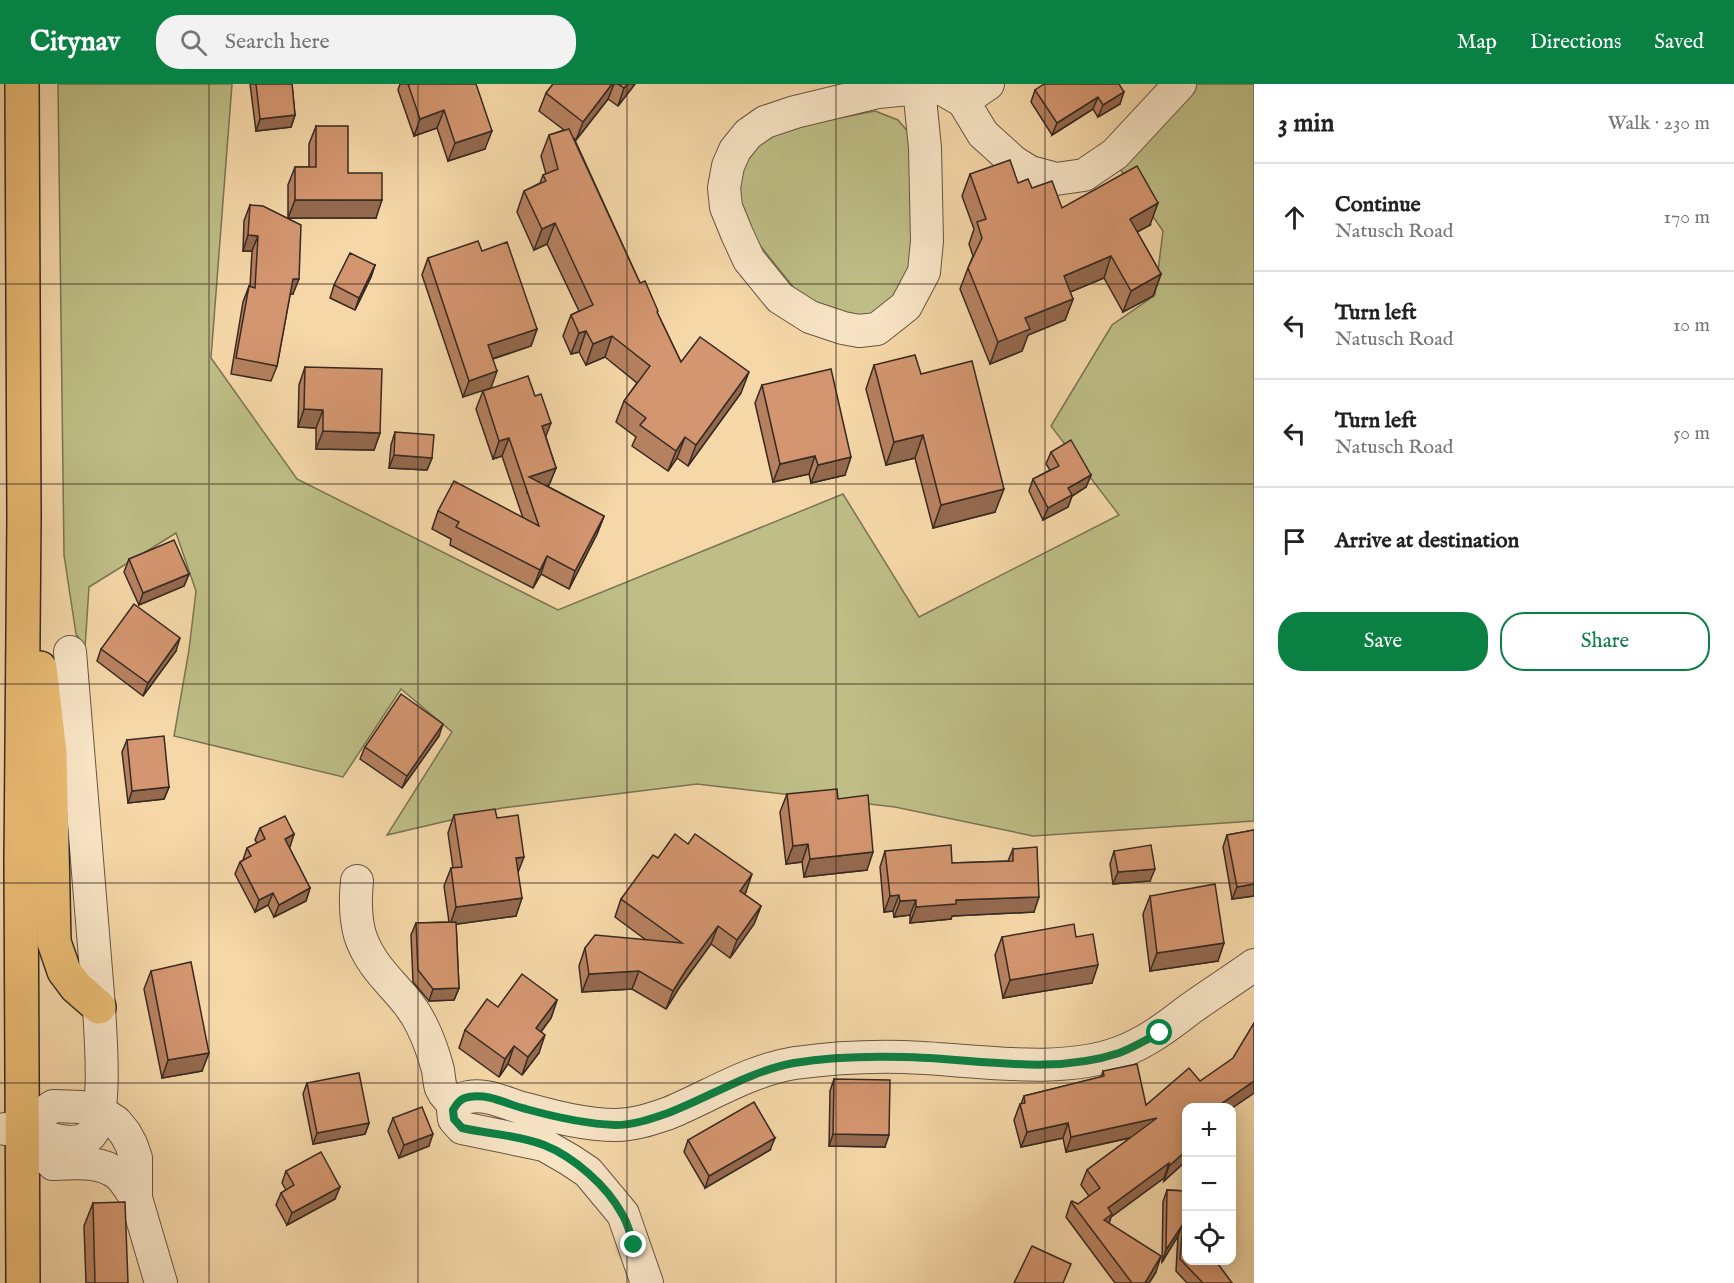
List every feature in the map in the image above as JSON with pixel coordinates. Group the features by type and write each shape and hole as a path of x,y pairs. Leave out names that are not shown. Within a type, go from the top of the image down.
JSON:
{"highway":[{"path":"22,84 23,1088 11,1129 24,1198 24,1283"},
{"path":"24,517 50,753 54,942 64,971 76,987 99,1007"}],"street":[{"path":"919,88 925,148 927,241 924,272 906,306 876,329 859,331 810,317 780,298 749,260 726,207 724,188 728,166 735,150 748,134 765,122 795,112 878,92 919,88 975,92 983,134 1014,162 1030,172 1056,179 1084,175 1115,154 1180,84"},
{"path":"11,1129 54,1140 76,1141 88,1138 96,1127 100,1112 99,1007 70,652"},
{"path":"357,881 355,901 357,921 366,950 378,970 410,1005 421,1023 430,1043 442,1090 457,1104"},
{"path":"646,1283 623,1215 588,1172 544,1145 462,1128 454,1119 453,1110 460,1100 484,1096 525,1109 573,1120 616,1125 644,1122 693,1103 763,1071 794,1064 833,1059 903,1057 1000,1063 1054,1064 1086,1061 1120,1052 1160,1033 1254,965"},
{"path":"100,1112 116,1122 125,1133 136,1158 136,1198 161,1283"},
{"path":"11,1129 53,1164 78,1163 102,1166 118,1174 136,1198"}],"green space":[{"path":"58,84 232,84 211,358 297,479 558,610 843,494 919,617 1119,515 1051,426 1112,325 1155,295 1163,231 1120,169 1192,84 1254,84 1254,821 1033,836 895,807 697,784 502,808 387,835 452,732 401,689 343,777 174,736 189,650 196,591 176,533 89,587 85,648 76,634 64,555"},
{"path":"875,111 898,120 909,133 916,240 907,282 878,315 836,316 809,307 746,228 739,207 740,167 756,145 788,128"}],"building":[{"path":"256,84 292,84 295,115 260,119"},
{"path":"408,84 476,84 492,131 455,143 444,110 420,119"},
{"path":"553,84 612,84 583,122 546,93"},
{"path":"1044,84 1119,84 1124,92 1103,105 1098,97 1057,123 1035,90"},
{"path":"316,126 348,126 348,173 382,173 382,200 295,200 295,167 316,167"},
{"path":"569,129 640,283 645,281 681,362 700,337 749,372 696,445 685,437 676,451 640,425 646,418 624,401 650,366 612,336 593,344 586,331 579,333 571,315 593,305 555,223 542,229 524,191 546,181 543,175 558,169 549,135"},
{"path":"1010,160 1018,183 1028,179 1032,188 1052,181 1062,208 1137,166 1158,203 1130,219 1161,274 1131,291 1111,256 1064,276 1073,299 1025,318 1030,329 998,342 968,268 982,238 977,222 986,219 970,174"},
{"path":"250,205 263,206 301,225 299,279 293,279 277,366 236,358 249,286 255,288 258,236 248,235"},
{"path":"478,241 482,251 507,242 537,329 488,345 497,371 469,381 428,258"},
{"path":"350,253 375,265 359,298 334,285"},
{"path":"915,355 921,374 972,361 1004,489 941,505 923,435 894,442 874,365"},
{"path":"305,367 382,369 380,433 323,431 323,410 304,409"},
{"path":"831,369 851,457 818,465 815,456 780,464 762,385"},
{"path":"528,376 535,396 541,394 551,423 542,426 556,468 529,477 604,516 575,571 547,556 540,570 456,527 459,522 438,511 454,481 539,526 509,438 499,441 483,391"},
{"path":"395,432 434,435 432,458 394,455"},
{"path":"1071,440 1091,475 1068,488 1072,495 1048,508 1033,479 1059,466 1051,452"},
{"path":"174,540 189,574 143,593 129,559"},
{"path":"134,604 180,638 148,683 101,649"},
{"path":"401,694 443,724 407,776 365,747"},
{"path":"164,736 169,787 132,791 127,740"},
{"path":"837,789 838,799 868,795 873,852 810,859 808,844 793,846 787,794"},
{"path":"495,809 497,818 518,815 524,857 516,858 522,898 456,907 451,868 462,867 454,815"},
{"path":"285,816 294,834 285,839 310,888 279,905 273,893 259,900 240,862 251,856 247,848 265,839 260,828"},
{"path":"1254,830 1254,884 1237,887 1227,835"},
{"path":"675,834 688,844 695,834 752,874 740,891 761,906 737,940 718,926 673,991 639,971 589,974 585,948 595,935 682,943 621,899 653,855 658,858"},
{"path":"951,845 952,863 1013,861 1013,849 1037,847 1039,897 956,900 956,904 916,907 916,900 900,901 899,895 890,896 885,851"},
{"path":"1151,845 1155,869 1118,872 1114,851"},
{"path":"1215,884 1224,943 1157,953 1150,896"},
{"path":"456,922 459,988 433,989 418,970 416,923"},
{"path":"1074,924 1076,937 1093,934 1098,965 1010,980 1002,937"},
{"path":"191,962 209,1053 168,1060 151,971"},
{"path":"522,974 557,1000 536,1028 545,1035 528,1057 514,1046 505,1059 465,1030 487,999 498,1007"},
{"path":"1254,1023 1254,1081 1222,1103 1182,1103 1182,1155 1108,1208 1112,1214 1104,1220 1161,1256 1145,1283 1132,1283 1071,1202 1078,1204 1100,1188 1087,1170 1157,1118 1071,1137 1068,1123 1027,1132 1020,1104 1025,1103 1024,1096 1104,1076 1103,1071 1137,1064 1146,1105 1189,1068 1200,1081 1233,1058"},
{"path":"359,1073 369,1123 317,1133 307,1083"},
{"path":"834,1079 890,1080 889,1135 833,1134"},
{"path":"754,1102 775,1138 709,1176 688,1140"},
{"path":"422,1107 433,1134 404,1145 393,1118"},
{"path":"321,1152 340,1187 292,1213 281,1193 294,1185 286,1171"},
{"path":"1167,1190 1182,1191 1182,1226 1166,1250"},
{"path":"125,1202 128,1283 95,1283 93,1203"},
{"path":"1182,1236 1182,1261 1180,1259"},
{"path":"1032,1246 1071,1264 1063,1283 1014,1283"},
{"path":"1186,1265 1219,1265 1232,1283 1203,1283"}],"route":[{"path":"634,1245 623,1215 588,1172 544,1145 462,1128 454,1119 453,1110 460,1100 484,1096 525,1109 573,1120 616,1125 644,1122 693,1103 763,1071 794,1064 833,1059 903,1057 1054,1064 1086,1061 1120,1052 1160,1033"}]}
